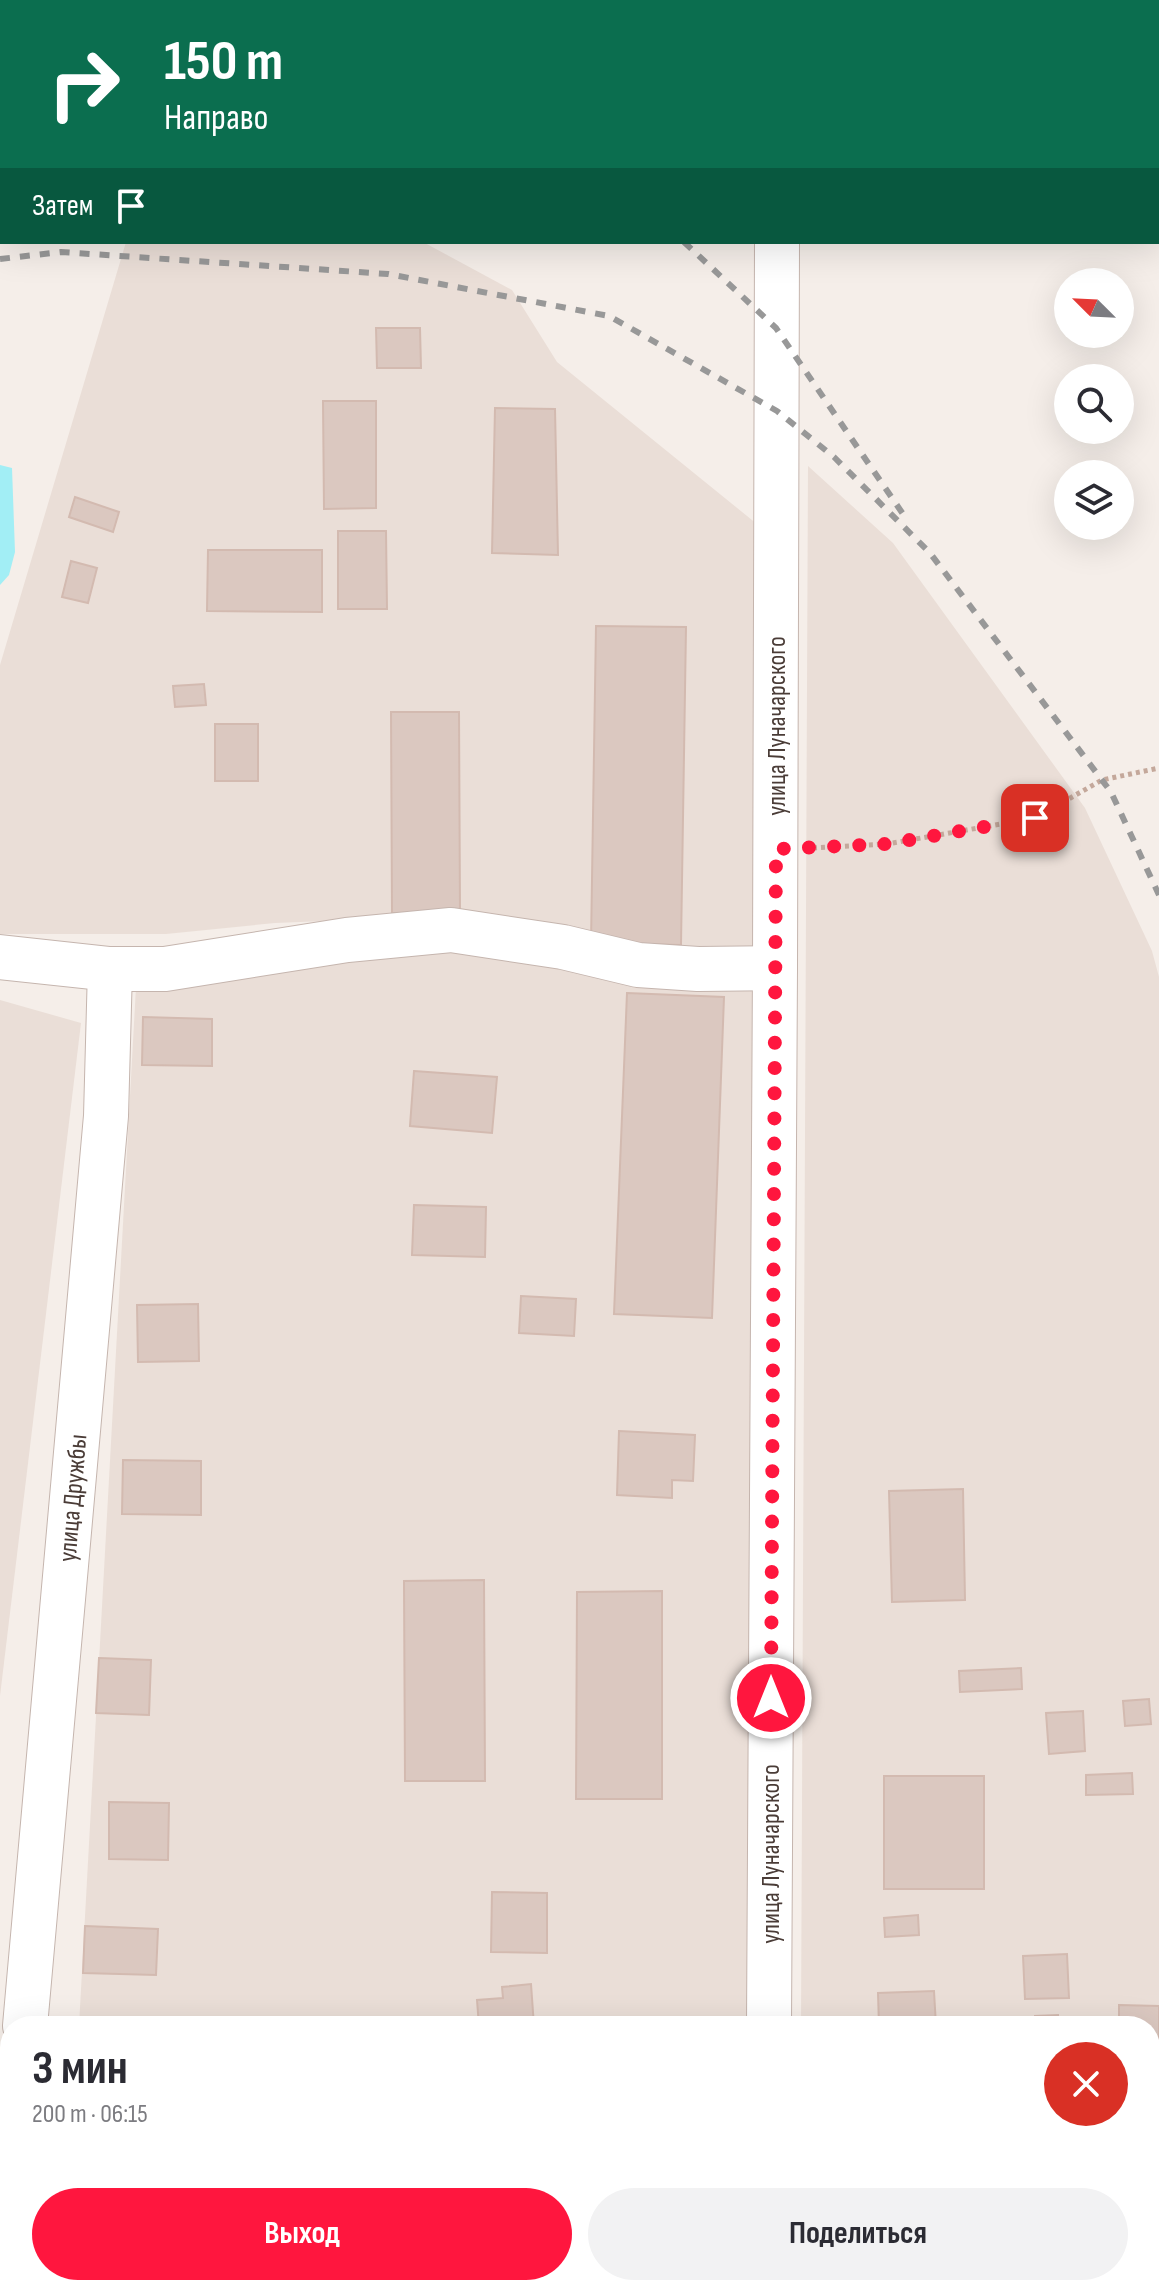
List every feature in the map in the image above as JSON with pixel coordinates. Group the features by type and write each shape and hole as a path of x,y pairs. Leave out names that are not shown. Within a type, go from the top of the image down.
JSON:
{"street":[{"name":"улица Луначарского","path":"769,2016 777,244"},
{"path":"0,957 110,969 165,969 347,940 451,930 563,947 638,965 698,969 775,968"},
{"name":"улица Дружбы","path":"26,2016 106,1116 110,969"}],"path":[{"path":"776,849 887,844 1035,818 1102,780 1159,768"}],"shaded area":[{"path":"125,244 427,244 512,290 557,362 768,533 763,956 638,953 477,915 275,923 166,934 0,934 0,665"},
{"path":"808,466 893,543 1085,808 1152,951 1159,977 1159,2016 801,2016"},
{"path":"469,942 762,985 751,2016 80,2016 136,987"},
{"path":"0,1000 81,1023 0,1696"}],"water":[{"path":"0,465 12,468 15,552 9,575 0,585"}],"building":[{"path":"376,328 420,328 421,368 377,368"},
{"path":"323,401 376,401 376,508 324,509"},
{"path":"495,408 555,409 558,555 492,553"},
{"path":"75,497 119,512 113,532 69,517"},
{"path":"338,531 386,531 387,609 338,609"},
{"path":"208,550 322,550 322,612 207,611"},
{"path":"71,561 97,568 88,603 62,597"},
{"path":"596,626 686,627 681,945 591,943"},
{"path":"204,684 206,705 175,707 173,686"},
{"path":"391,712 459,712 460,913 392,913"},
{"path":"215,724 258,724 258,781 215,781"},
{"path":"627,993 724,997 712,1318 614,1314"},
{"path":"143,1017 212,1019 212,1066 142,1065"},
{"path":"414,1071 497,1077 492,1133 410,1126"},
{"path":"414,1205 486,1207 485,1257 412,1255"},
{"path":"521,1296 576,1299 574,1336 519,1333"},
{"path":"198,1304 199,1361 138,1362 137,1305"},
{"path":"619,1431 695,1435 693,1481 672,1480 672,1498 617,1495"},
{"path":"123,1460 201,1461 201,1515 122,1514"},
{"path":"963,1489 965,1600 892,1602 889,1491"},
{"path":"484,1580 485,1781 405,1781 404,1581"},
{"path":"662,1591 662,1799 576,1799 577,1592"},
{"path":"99,1658 151,1660 149,1715 96,1713"},
{"path":"1021,1668 1022,1689 960,1692 959,1671"},
{"path":"1149,1699 1151,1724 1125,1726 1123,1701"},
{"path":"1083,1711 1085,1751 1049,1754 1046,1713"},
{"path":"1132,1773 1133,1794 1086,1795 1086,1775"},
{"path":"884,1776 984,1776 984,1889 884,1889"},
{"path":"109,1802 169,1803 168,1860 109,1859"},
{"path":"492,1892 547,1893 547,1953 491,1952"},
{"path":"918,1915 919,1935 885,1937 884,1918"},
{"path":"85,1926 158,1929 156,1975 83,1973"},
{"path":"1067,1954 1069,1998 1025,1999 1023,1956"},
{"path":"531,1984 533,2016 478,2016 477,2000 503,1998 502,1987"},
{"path":"934,1991 935,2016 879,2016 878,1993"},
{"path":"1119,2005 1159,2006 1159,2016 1119,2016"}],"railway":[{"path":"686,244 776,328 905,517"},
{"path":"0,259 61,252 388,274 609,316 777,411 834,457 930,553 1111,792 1159,895"}],"route":[{"path":"771,1698 776,849 887,844 1035,818"}]}
